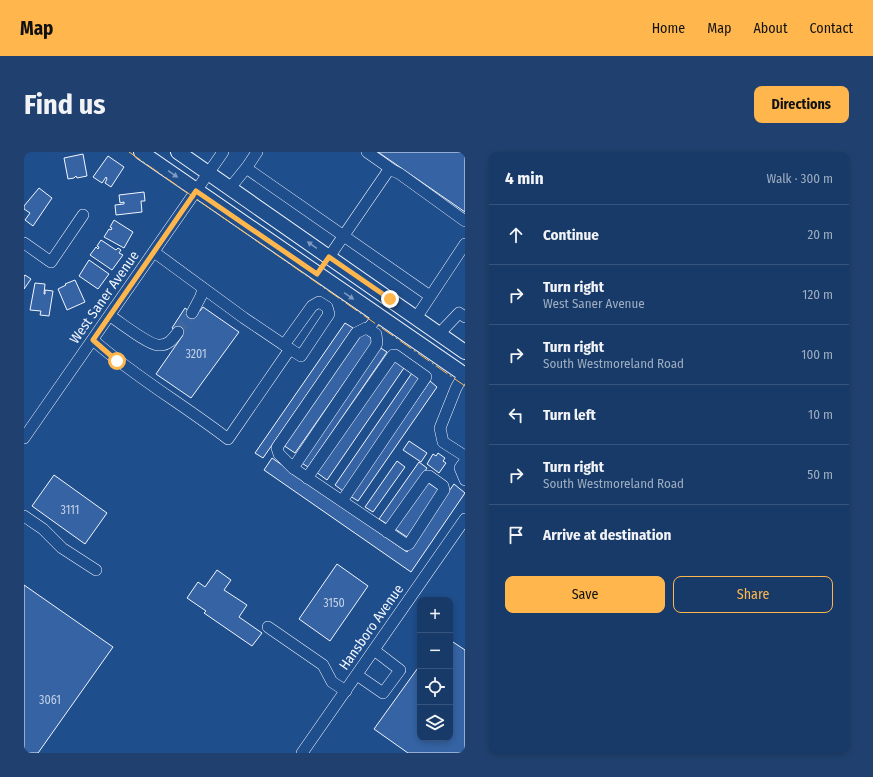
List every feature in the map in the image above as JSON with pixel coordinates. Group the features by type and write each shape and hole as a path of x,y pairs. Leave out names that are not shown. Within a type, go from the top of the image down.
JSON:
{"main road":[{"path":"141,152 464,375"},
{"path":"178,152 465,352"},
{"path":"317,274 329,257"},
{"path":"378,316 390,299"}],"street":[{"name":"West Saner Avenue","path":"24,438 223,152"},
{"path":"230,188 257,152"},
{"path":"367,152 465,221"},
{"path":"247,167 249,170 430,296"},
{"path":"329,257 388,171 394,171"},
{"path":"24,243 51,262 83,215"},
{"path":"416,318 465,244"},
{"path":"93,340 120,363 228,439 287,347 154,252"},
{"path":"192,313 201,296 203,288"},
{"path":"440,334 459,313 465,317"},
{"path":"110,316 149,342 158,345 168,343 173,340 178,332"},
{"path":"368,329 378,316"},
{"path":"293,468 375,347 376,334 368,329 366,328 356,333 277,448 279,454 293,468 405,545 409,544 444,490 444,486 427,476 387,532"},
{"path":"307,478 393,355 426,376 426,379 342,502"},
{"path":"464,375 456,388 440,428 443,442 465,456"},
{"path":"465,461 460,468 465,480"},
{"path":"24,516 43,529 62,548 96,570"},
{"name":"Hansboro Avenue","path":"302,753 465,519"},
{"path":"268,627 323,666 332,682 346,691"},
{"path":"357,675 383,694 400,670 374,650"}],"building":[{"path":"378,152 465,152 465,212"},
{"path":"83,154 87,176 77,178 76,176 68,179 64,158"},
{"path":"108,156 124,167 111,187 105,183 107,179 106,177 102,183 93,177"},
{"path":"39,188 52,198 33,226 25,220 30,213 24,209 24,206"},
{"path":"144,192 145,201 141,201 142,212 116,215 115,205 124,204 124,202 120,203 119,195"},
{"path":"114,220 133,232 124,248 104,237 109,229 111,230 112,228 110,227"},
{"path":"101,240 116,250 118,248 121,250 119,253 123,255 112,270 90,255 96,247 98,249 99,247 97,246"},
{"path":"89,260 109,274 98,289 79,276"},
{"path":"25,275 31,279 24,289 24,276"},
{"path":"75,280 85,302 67,310 58,289"},
{"path":"35,283 45,284 44,294 45,290 53,291 49,316 40,315 41,311 30,310"},
{"path":"203,307 239,332 191,398 156,374 183,335 172,328 185,308 194,315"},
{"path":"345,323 353,328 263,458 255,453"},
{"path":"362,331 374,340 295,453 283,445"},
{"path":"379,347 387,352 308,467 300,462"},
{"path":"395,357 406,365 327,480 316,472"},
{"path":"414,370 422,376 343,491 335,485"},
{"path":"430,381 437,387 358,501 350,496"},
{"path":"409,441 427,453 421,462 403,450"},
{"path":"438,453 445,458 443,461 446,463 439,473 427,464 433,454 436,456"},
{"path":"272,458 407,552 454,484 465,493 411,572 264,470"},
{"path":"397,461 405,467 373,512 365,507"},
{"path":"419,462 427,468 387,524 379,519"},
{"path":"54,475 107,513 85,544 32,506"},
{"path":"427,482 439,490 407,537 395,529"},
{"path":"337,564 368,586 330,641 299,619"},
{"path":"217,570 231,580 224,590 247,605 239,617 262,633 252,646 204,613 206,611 187,598 198,582 205,587"},
{"path":"24,585 113,647 38,753 24,753"},
{"path":"453,642 465,650 465,753 408,753 374,729 417,669 417,741 453,741"}],"tunnel":[{"path":"178,332 192,313"}],"power":[{"path":"129,152 465,386"}],"route":[{"path":"117,361 93,340 196,191 317,274 329,257 390,299"}]}
